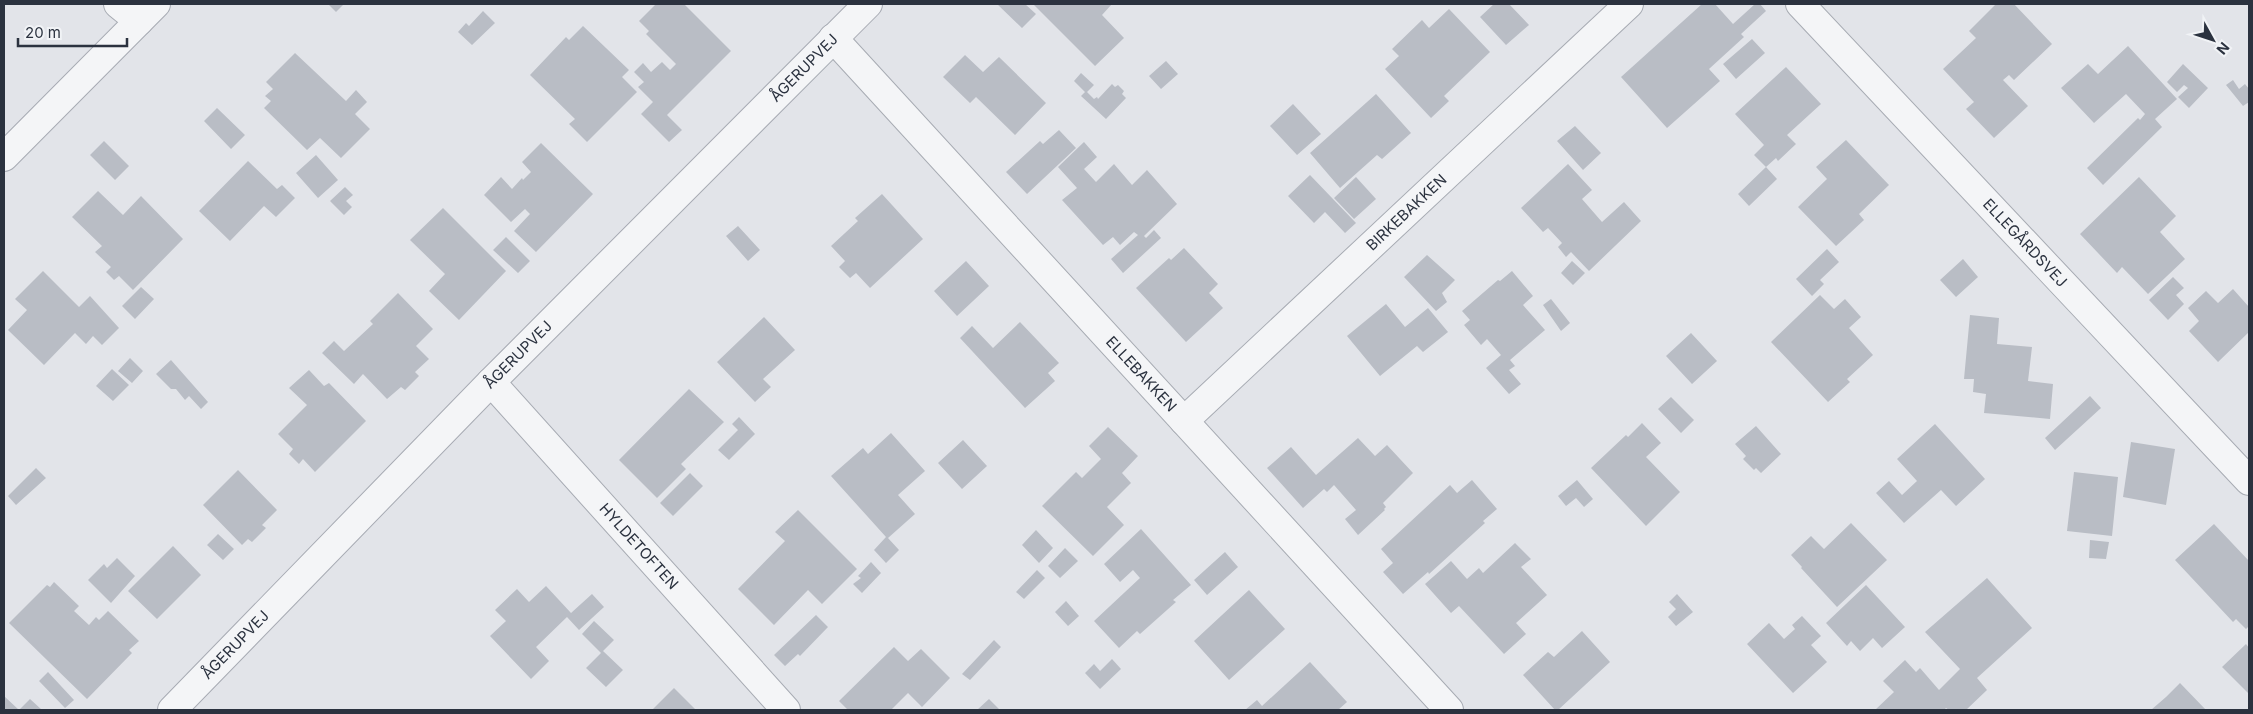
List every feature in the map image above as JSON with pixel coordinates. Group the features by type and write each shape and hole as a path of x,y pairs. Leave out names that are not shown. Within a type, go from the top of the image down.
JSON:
{"street":[{"path":"4,157 148,13 118,4"},
{"name":"ÅGERUPVEJ","path":"172,710 492,382 868,4"},
{"name":"BIRKEBAKKEN","path":"1184,421 1629,4"},
{"name":"ELLEGÅRDSVEJ","path":"1800,4 2249,481"},
{"name":"ELLEBAKKEN","path":"833,38 1449,710"},
{"name":"HYLDETOFTEN","path":"492,382 786,710"}],"building":[{"path":"328,4 344,4 336,12"},
{"path":"656,4 684,4 731,51 667,115 682,130 669,142 641,114 653,102 638,87 644,82 634,72 643,63 651,72 662,62 670,70 676,64 646,34 649,31 639,21"},
{"path":"997,4 1025,4 1036,14 1022,28"},
{"path":"1033,4 1112,4 1102,15 1124,38 1095,66"},
{"path":"1494,4 1509,4 1529,25 1506,45 1480,17"},
{"path":"1702,4 1715,4 1733,24 1755,4 1760,4 1766,11 1741,34 1744,37 1709,69 1720,81 1667,128 1621,77"},
{"path":"1996,4 2014,4 2052,44 2014,80 2009,75 2003,80 2028,106 1994,138 1966,109 1974,102 1943,69 1976,38 1969,31"},
{"path":"1449,9 1490,52 1444,96 1449,101 1431,118 1385,69 1399,56 1392,49 1422,20 1429,28"},
{"path":"483,11 495,23 472,45 458,32 466,23 469,26"},
{"path":"583,26 629,70 622,77 637,92 587,142 569,124 575,119 530,75 566,37 569,40"},
{"path":"1752,39 1765,53 1736,79 1723,64"},
{"path":"2128,46 2177,99 2155,119 2162,127 2103,185 2087,168 2138,118 2140,120 2145,114 2126,94 2094,123 2061,88 2088,64 2098,74"},
{"path":"295,53 346,101 356,90 367,102 355,114 370,129 341,158 320,138 307,150 264,108 271,101 265,96 273,89 266,82"},
{"path":"965,55 983,72 999,57 1046,103 1015,135 976,97 970,103 943,77"},
{"path":"1166,61 1178,74 1161,89 1149,76"},
{"path":"2183,64 2208,88 2189,108 2178,97 2188,88 2184,85 2177,92 2167,82"},
{"path":"1786,67 1821,104 1787,135 1796,144 1778,161 1776,158 1766,167 1754,155 1764,145 1735,114"},
{"path":"1081,73 1094,85 1087,92 1094,99 1097,97 1098,99 1112,84 1115,87 1118,85 1124,91 1122,94 1126,98 1106,119 1081,96 1085,92 1074,81"},
{"path":"2233,80 2239,89 2245,84 2249,89 2249,102 2243,106 2226,85"},
{"path":"1376,94 1411,133 1382,159 1377,155 1340,188 1310,153"},
{"path":"1293,104 1321,134 1297,155 1270,126"},
{"path":"217,108 245,135 231,149 204,121"},
{"path":"1575,126 1601,153 1583,170 1557,141"},
{"path":"1059,130 1076,148 1027,194 1006,172 1040,141 1043,144"},
{"path":"1846,140 1889,185 1859,214 1864,220 1836,246 1798,207 1827,179 1816,167"},
{"path":"104,141 129,166 115,180 90,155"},
{"path":"1084,142 1097,157 1084,169 1096,182 1114,164 1132,185 1147,170 1177,204 1144,236 1146,238 1154,230 1161,238 1123,273 1111,259 1138,235 1134,232 1120,245 1113,237 1103,245 1062,200 1077,188 1058,167"},
{"path":"541,143 593,194 536,252 514,231 530,214 525,209 511,222 484,195 501,177 512,189 522,178 523,180 531,172 522,162"},
{"path":"316,155 338,180 318,198 296,173"},
{"path":"248,161 277,189 282,185 295,198 276,217 264,206 230,241 199,211"},
{"path":"1568,164 1592,190 1582,199 1602,222 1624,202 1641,221 1589,271 1571,252 1566,257 1558,247 1562,243 1548,228 1543,232 1521,208"},
{"path":"1766,167 1777,179 1749,206 1738,194"},
{"path":"1310,175 1356,223 1345,233 1325,212 1314,223 1288,196"},
{"path":"1356,177 1376,199 1354,219 1334,198"},
{"path":"2139,177 2176,216 2160,232 2185,259 2148,294 2122,267 2117,273 2080,234"},
{"path":"345,187 353,195 346,201 352,207 344,215 330,201"},
{"path":"98,191 123,215 141,196 183,239 133,290 119,276 114,280 106,272 111,267 95,252 102,246 72,217"},
{"path":"882,194 923,239 870,288 856,273 850,278 839,267 845,261 831,246 858,221 855,218"},
{"path":"443,208 506,271 459,320 429,291 445,274 410,240"},
{"path":"738,226 760,250 748,261 726,236"},
{"path":"506,237 530,261 518,273 493,250"},
{"path":"1184,248 1218,284 1209,293 1223,308 1186,342 1136,288 1169,258 1171,260"},
{"path":"1827,249 1839,262 1820,280 1824,284 1812,296 1796,279"},
{"path":"1427,255 1455,280 1442,293 1447,302 1436,311 1404,277"},
{"path":"1963,259 1978,277 1956,297 1940,280"},
{"path":"966,261 989,286 957,316 934,291"},
{"path":"1572,261 1585,273 1573,285 1561,273"},
{"path":"43,271 79,307 90,296 119,328 102,345 93,336 86,344 75,333 44,365 8,330 27,310 15,299"},
{"path":"1512,271 1533,296 1523,305 1545,330 1510,360 1515,366 1509,370 1521,384 1509,394 1486,368 1501,355 1487,339 1481,345 1464,325 1470,320 1462,311 1498,280 1500,281"},
{"path":"2173,277 2184,288 2176,295 2184,304 2168,320 2149,300"},
{"path":"141,287 154,299 135,319 122,306"},
{"path":"2233,289 2249,307 2249,332 2218,362 2189,331 2199,321 2188,308 2206,291 2218,303"},
{"path":"398,293 433,329 416,346 429,359 415,372 419,376 405,390 401,387 387,399 363,374 354,384 322,353 334,341 344,351 373,324 370,321"},
{"path":"1820,295 1834,309 1845,299 1861,317 1849,328 1873,355 1847,379 1850,382 1828,402 1771,342"},
{"path":"1551,299 1570,323 1561,331 1543,305"},
{"path":"1386,304 1405,327 1428,308 1448,332 1423,352 1417,346 1380,376 1347,336"},
{"path":"1970,315 1999,318 1997,344 2032,347 2028,381 2053,384 2050,419 1984,413 1986,394 1973,392 1974,379 1964,379"},
{"path":"764,317 795,350 763,379 771,387 755,402 717,362"},
{"path":"1020,322 1059,363 1048,373 1055,381 1025,408 960,338 972,326 993,348"},
{"path":"1691,333 1717,361 1692,384 1666,356"},
{"path":"130,358 143,371 132,383 118,371"},
{"path":"171,360 208,402 201,409 189,396 185,400 176,389 171,389 156,374"},
{"path":"112,369 129,385 113,401 96,386"},
{"path":"309,370 324,386 329,383 366,421 315,472 303,459 299,464 289,454 293,449 278,434 307,405 289,388"},
{"path":"689,389 724,422 681,464 686,469 657,498 619,460"},
{"path":"2090,396 2101,408 2055,450 2045,438"},
{"path":"1671,397 1694,420 1681,433 1658,409"},
{"path":"739,417 755,434 729,460 718,450 738,430 732,424"},
{"path":"1642,423 1661,443 1646,457 1680,492 1646,526 1591,468 1626,435 1628,437"},
{"path":"1935,424 1985,479 1956,506 1941,490 1904,523 1876,493 1889,481 1902,495 1917,481 1897,459"},
{"path":"1756,426 1781,454 1761,473 1756,468 1754,470 1743,459 1746,456 1735,444"},
{"path":"1108,427 1138,456 1122,473 1131,483 1107,507 1124,525 1093,556 1042,506 1076,472 1082,478 1101,459 1089,446"},
{"path":"891,433 925,471 898,495 915,514 888,538 899,550 886,563 874,550 886,537 831,476 863,448 868,454"},
{"path":"1358,438 1375,456 1387,445 1413,473 1383,503 1386,507 1385,510 1358,535 1345,519 1356,510 1334,485 1327,492 1324,489 1303,508 1267,468 1291,447 1316,475"},
{"path":"963,440 987,466 962,489 938,463"},
{"path":"2131,442 2175,449 2166,505 2123,497"},
{"path":"36,468 46,478 16,505 8,496"},
{"path":"238,470 277,510 262,525 266,528 252,542 248,539 242,545 203,505"},
{"path":"2074,472 2118,477 2112,536 2067,531"},
{"path":"690,473 703,486 673,516 660,503"},
{"path":"1472,480 1497,509 1483,521 1485,523 1429,574 1428,572 1403,594 1383,572 1393,563 1381,549 1450,485 1457,493"},
{"path":"1577,480 1593,499 1584,507 1576,498 1566,506 1558,496"},
{"path":"798,510 857,569 822,604 808,590 774,625 738,589 785,541 775,532"},
{"path":"1851,523 1887,560 1837,607 1791,555 1811,536 1824,549"},
{"path":"2214,524 2249,561 2249,626 2246,629 2236,619 2233,622 2175,560"},
{"path":"1141,529 1191,585 1173,600 1176,602 1140,634 1137,631 1119,648 1094,621 1140,578 1133,570 1120,582 1104,564"},
{"path":"1036,530 1053,548 1039,563 1022,545"},
{"path":"218,534 234,549 223,560 207,545"},
{"path":"2090,540 2109,542 2106,559 2089,558"},
{"path":"1515,543 1531,559 1521,567 1547,595 1516,623 1526,634 1504,654 1459,606 1451,613 1425,584 1451,561 1467,579 1479,568 1483,573"},
{"path":"173,546 201,575 157,619 128,591"},
{"path":"1065,548 1078,561 1060,578 1048,566"},
{"path":"1225,552 1238,567 1207,595 1194,580"},
{"path":"117,558 135,576 111,603 88,580 104,564 107,568"},
{"path":"871,562 881,573 862,593 853,584 861,578 858,576"},
{"path":"1037,570 1045,578 1024,599 1016,592"},
{"path":"1987,578 2032,628 1977,678 1987,690 1966,710 1949,710 1946,708 1944,710 1875,710 1894,692 1883,681 1905,660 1916,672 1920,668 1939,690 1960,669 1925,632"},
{"path":"54,582 79,606 74,611 89,625 96,617 99,620 108,611 139,641 129,650 132,653 87,699 9,623 47,585 50,587"},
{"path":"1866,585 1905,627 1882,648 1873,638 1860,651 1851,641 1847,646 1826,623"},
{"path":"546,586 571,613 592,594 604,607 579,630 567,617 536,647 549,661 531,679 490,636 506,621 495,610 517,589 529,602"},
{"path":"1249,590 1285,629 1229,680 1194,641"},
{"path":"1677,594 1693,612 1676,626 1668,617 1676,609 1669,602"},
{"path":"1066,601 1079,616 1068,626 1055,612"},
{"path":"816,615 828,627 800,656 798,654 785,666 774,655"},
{"path":"1802,616 1821,636 1811,645 1827,662 1793,693 1747,644 1769,623 1784,639 1795,629 1792,625"},
{"path":"594,621 614,640 603,651 623,670 606,687 586,668 601,653 582,634"},
{"path":"1582,631 1610,662 1558,710 1555,710 1523,675 1548,652 1554,657"},
{"path":"994,640 1001,647 970,680 962,674"},
{"path":"2246,644 2249,648 2249,694 2222,667"},
{"path":"894,647 908,661 921,649 950,678 922,707 908,693 891,710 848,710 839,701"},
{"path":"1112,659 1121,669 1100,689 1085,673 1094,664 1100,671"},
{"path":"1310,662 1347,702 1338,710 1245,710 1257,700 1262,706"},
{"path":"48,672 74,700 65,708 39,681"},
{"path":"2180,683 2206,710 2151,710 2166,697"},
{"path":"674,688 696,710 652,710"},
{"path":"4,696 19,710 4,710"},
{"path":"30,699 42,710 19,710"},
{"path":"989,699 1000,710 977,710"}]}
